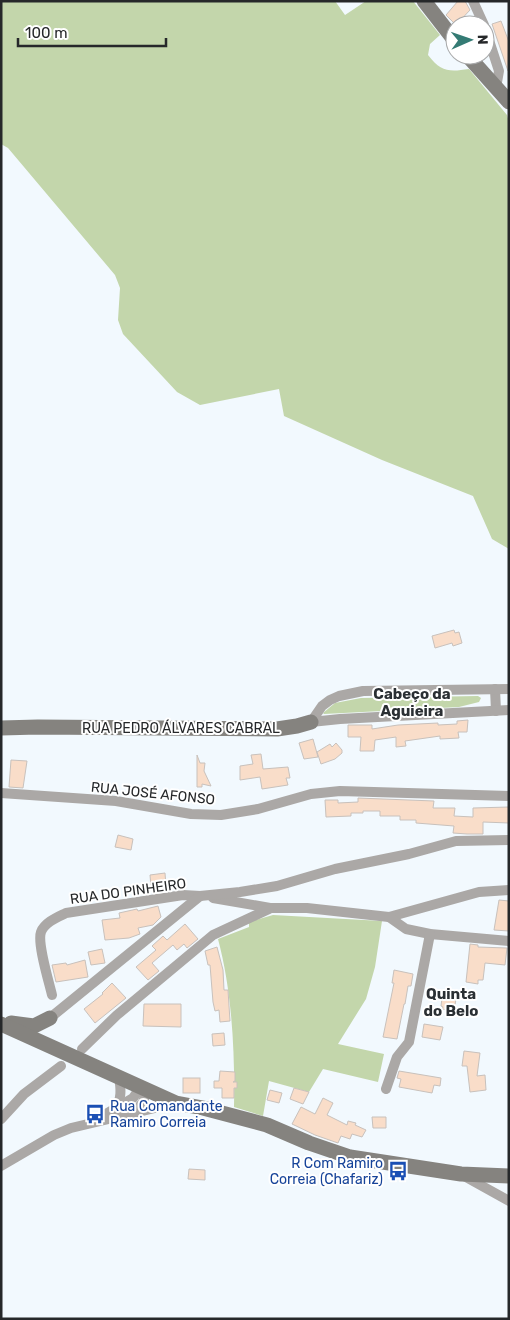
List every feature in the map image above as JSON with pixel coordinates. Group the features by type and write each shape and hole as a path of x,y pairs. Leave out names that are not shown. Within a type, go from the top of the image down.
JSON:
{"street":[{"path":"424,1 445,28"},
{"path":"473,1 480,15"},
{"path":"495,58 499,71 496,88"},
{"path":"476,65 509,102"},
{"path":"311,722 322,706 338,696 364,691 509,688"},
{"path":"495,689 496,711"},
{"name":"RUA PEDRO ÁLVARES CABRAL","path":"1,728 277,728 340,718 509,710"},
{"name":"RUA JOSÉ AFONSO","path":"1,793 116,801 191,814 221,815 258,809 311,794 340,791 509,796"},
{"path":"1,1023 41,1027 200,896 277,886 335,868 409,854 456,841 509,840"},
{"path":"200,896 270,908 307,908 389,918 479,892 509,890"},
{"name":"RUA DO PINHEIRO","path":"52,995 40,943 41,932 50,921 66,913 183,896 200,896"},
{"path":"82,1049 117,1015 213,935 270,908"},
{"path":"389,918 406,928 430,934 509,941"},
{"path":"386,1089 397,1057 409,1042 430,934"},
{"path":"41,1027 52,1047 176,1103 268,1125 309,1143 350,1157 461,1174 509,1176"},
{"path":"1,1119 24,1094 61,1066"},
{"path":"115,1110 120,1099 119,1077"},
{"path":"89,1122 115,1110 144,1088"},
{"path":"135,1112 143,1102 144,1088"},
{"path":"1,1166 54,1135 71,1128 89,1122 176,1103"},
{"path":"461,1174 509,1201"}],"green space":[{"path":"1,1 335,1 345,15 366,1 413,1 440,35 430,44 428,55 437,65 446,70 469,69 507,115 509,122 509,549 492,539 473,496 382,460 284,416 279,389 200,405 177,392 123,334 118,320 120,288 115,275 8,148 1,144"},
{"path":"478,696 481,698 479,702 459,707 323,713 335,703 361,698"},
{"path":"273,915 382,921 375,967 366,999 338,1044 384,1054 378,1082 323,1069 309,1092 269,1081 263,1116 234,1107 232,1022 227,979 218,939 249,927 249,922"}],"building":[{"path":"458,1 465,1 470,10 465,15 446,15"},
{"path":"501,21 509,42 508,71 495,33 495,23"},
{"path":"454,630 455,633 459,632 462,643 453,646 452,643 435,648 432,636"},
{"path":"468,720 467,732 458,732 459,738 440,739 440,736 405,741 406,746 396,747 396,737 375,740 374,751 360,751 361,737 348,737 348,725 372,725 372,729 398,725 457,724 457,721"},
{"path":"313,739 318,757 304,759 299,743"},
{"path":"336,743 342,750 342,753 335,759 321,764 317,752 330,744 332,747"},
{"path":"261,754 263,769 288,767 290,778 286,778 288,785 262,789 260,777 240,780 240,766 253,764 251,755"},
{"path":"197,755 200,763 205,763 204,771 211,786 202,784 202,787 197,787"},
{"path":"11,760 27,761 23,788 9,787"},
{"path":"358,798 434,801 433,808 455,808 454,816 473,817 473,808 509,807 509,823 483,822 483,834 467,834 453,833 454,826 416,823 416,820 400,820 400,816 380,816 380,811 363,811 363,813 351,813 351,816 326,817 325,800 338,800 338,803 358,802"},
{"path":"118,835 133,839 131,850 115,847"},
{"path":"165,873 166,886 151,887 150,875"},
{"path":"499,900 509,901 509,931 494,930"},
{"path":"158,906 161,917 153,925 138,928 140,934 129,938 105,940 102,920 120,918 119,913"},
{"path":"185,924 198,939 187,948 184,944 177,950 173,945 152,963 159,971 148,980 136,967 156,950 152,946 163,936 167,940"},
{"path":"470,944 478,945 478,947 507,948 505,965 485,963 483,980 478,980 478,984 466,982"},
{"path":"217,947 223,970 224,990 228,990 230,1021 220,1022 219,1010 215,1011 213,1002 210,965 208,965 205,951"},
{"path":"102,949 105,963 91,965 88,952"},
{"path":"85,960 88,977 56,982 52,965 66,963 67,965"},
{"path":"394,970 413,974 411,986 408,986 397,1039 383,1037 394,983 392,983"},
{"path":"112,983 126,998 95,1023 84,1009 103,994"},
{"path":"445,997 456,999 454,1011 442,1009 442,998 444,999"},
{"path":"144,1004 181,1004 181,1027 143,1026"},
{"path":"424,1024 443,1027 440,1040 422,1037"},
{"path":"224,1033 225,1045 213,1046 212,1034"},
{"path":"464,1051 480,1053 477,1076 485,1075 486,1090 470,1092 467,1066 462,1066"},
{"path":"220,1071 235,1072 235,1081 233,1082 237,1082 237,1088 234,1088 234,1098 222,1098 222,1088 214,1088 214,1081 219,1081"},
{"path":"399,1071 441,1078 440,1086 434,1085 432,1093 399,1087 401,1079 397,1078"},
{"path":"183,1078 200,1078 200,1093 183,1093"},
{"path":"294,1088 309,1092 303,1104 290,1099"},
{"path":"270,1090 282,1093 279,1103 267,1100"},
{"path":"323,1098 333,1103 327,1115 347,1125 348,1121 356,1123 355,1125 366,1130 362,1137 352,1134 350,1139 341,1136 338,1143 292,1124 301,1107 315,1114"},
{"path":"372,1117 386,1117 386,1128 373,1128"},
{"path":"189,1169 205,1170 205,1180 188,1179"}],"place":[{"name":"Rua Comandante Ramiro Correia","path":"95,1114"},
{"name":"R Com Ramiro Correia (Chafariz)","path":"398,1171"}],"district":[{"name":"Cabeço da Aguieira","path":"412,702"},
{"name":"Quinta do Belo","path":"451,1002"}]}
